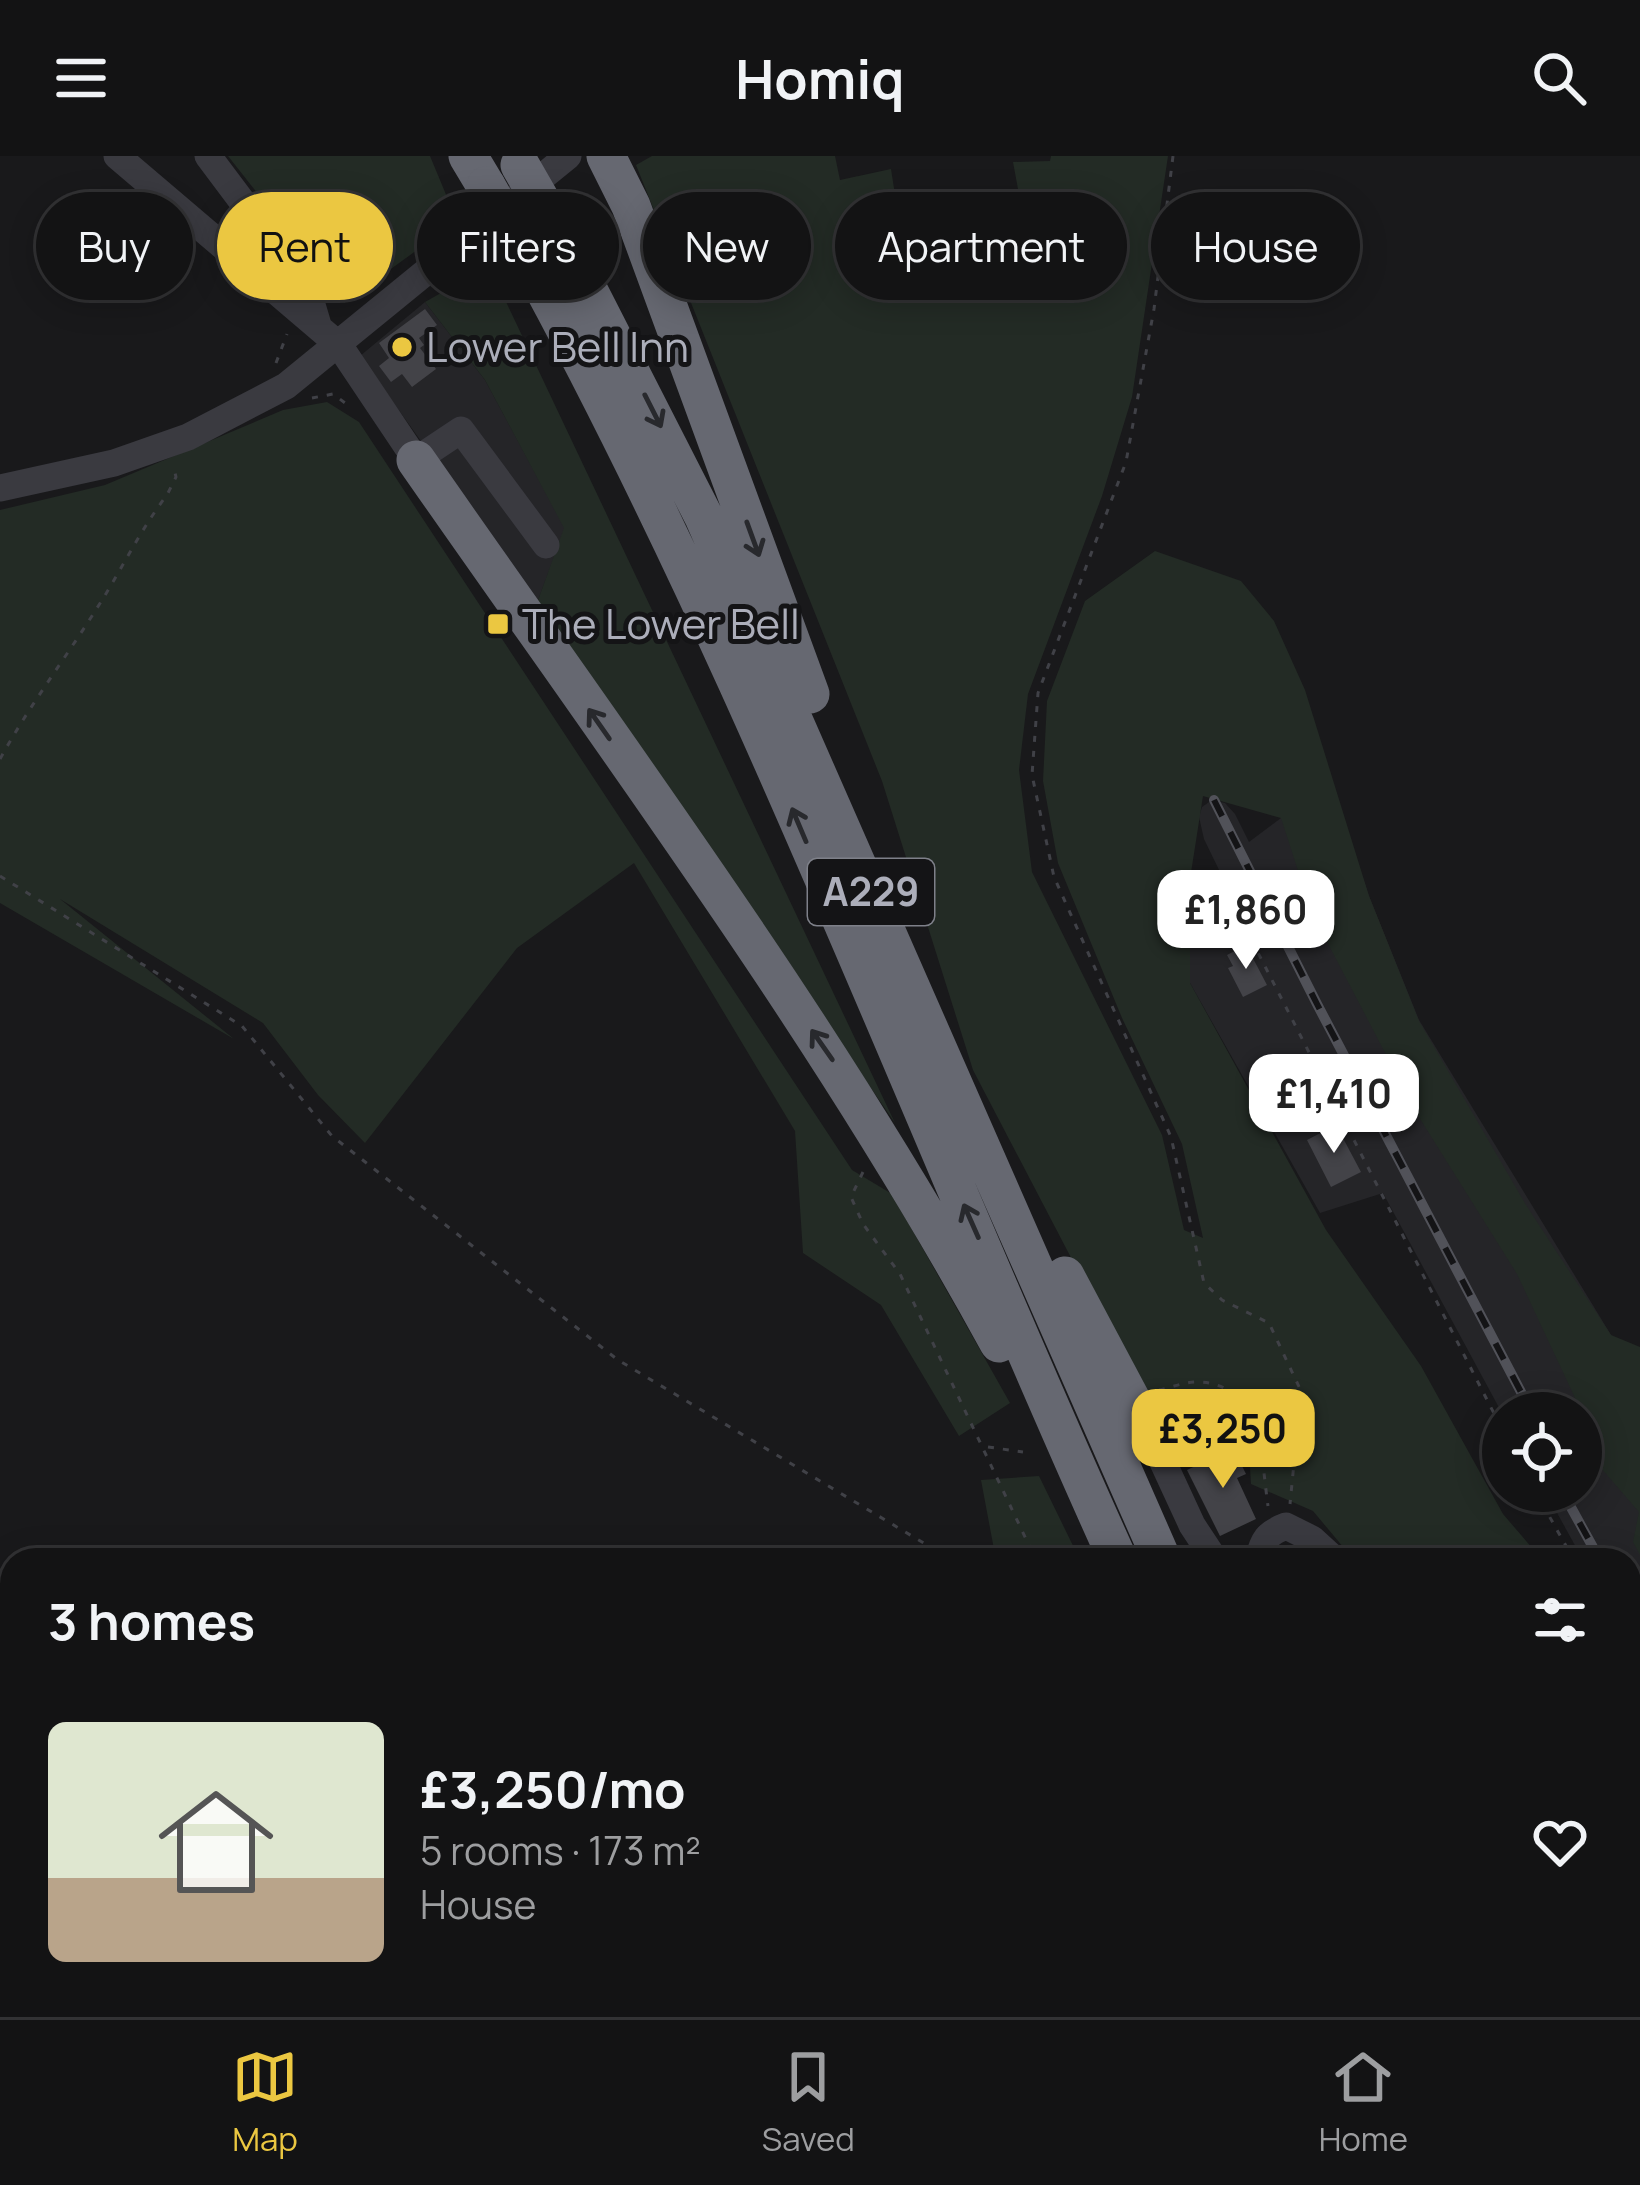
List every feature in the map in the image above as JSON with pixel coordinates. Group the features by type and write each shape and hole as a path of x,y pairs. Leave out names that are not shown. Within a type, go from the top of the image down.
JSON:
{"highway":[{"path":"606,156 639,228 801,670 843,790 848,842"},
{"name":"A229","path":"518,160 668,441 1157,1548"},
{"name":"A229","path":"477,171 652,495 1113,1548"},
{"path":"416,460 842,1074 991,1328 1082,1519 1108,1548"},
{"path":"913,991 1156,1447"},
{"path":"1046,1291 1108,1395 1179,1548"}],"street":[{"path":"117,156 329,335"},
{"path":"208,156 307,288 329,335 416,460 460,430 546,545"},
{"path":"0,488 113,464 188,437 286,386 329,335 460,244 568,156"},
{"path":"1156,1447 1207,1548"},
{"path":"1261,1548 1263,1540 1279,1529 1312,1539 1322,1548"}],"path":[{"path":"1173,156 1154,309 1126,463 1039,694 1032,775 1054,877 1171,1137 1204,1283 1222,1300 1270,1323 1301,1391 1279,1529"},
{"path":"0,759 50,673 79,637 167,495 176,477 173,464"},
{"path":"0,876 242,1026 332,1136 618,1360 932,1548"},
{"path":"1232,900 1483,1392"},
{"path":"868,1161 851,1197 863,1224 900,1274 1031,1548"},
{"path":"1159,1390 1198,1382 1237,1394 1253,1417 1279,1529"},
{"path":"986,1447 1023,1452"},
{"path":"1547,1512 1567,1548"}],"shaded area":[{"path":"228,156 430,156 445,192 417,192 417,250 393,267 393,192 256,192"},
{"path":"652,156 835,156 840,180 891,169 895,192 835,192 835,300 1127,300 1127,192 1013,192 1018,189 1013,162 1050,161 1051,156 1168,156 1163,192 1151,192 1151,270 1132,397 1102,496 1028,694 1019,770 1032,872 1162,1135 1184,1230 1203,1238 1182,1144 1122,1018 1058,863 1043,781 1047,701 1085,601 1155,551 1241,581 1274,621 1305,690 1369,896 1419,1021 1526,1205 1611,1335 1640,1347 1640,1548 1633,1542 1639,1512 1602,1469 1602,1392 1572,1392 1517,1274 1417,1114 1311,911 1281,818 1203,796 1190,879 1190,983 1326,1230 1421,1366 1482,1476 1482,1512 1502,1512 1532,1548 1344,1548 1313,1511 1251,1484 1249,1451 1222,1410 1161,1430 973,1070 882,781 690,300 811,300 811,192 647,192 636,165"},
{"path":"505,300 895,1123 537,603 564,528 485,380 425,302"},
{"path":"425,302 485,380 565,528 537,603 360,356"},
{"path":"327,402 359,422 852,1170 892,1194 1010,1403 959,1436 881,1305 803,1253 795,1131 634,863 517,948 365,1143 318,1095 263,1023 60,899 234,1039 0,903 0,510 105,485 283,410"},
{"path":"1212,800 1225,803 1249,842 1281,818 1338,803 1419,1020 1611,1335 1640,1410 1640,1548 1576,1548 1557,1512 1602,1512 1602,1392 1491,1392 1383,1193 1320,1213 1190,983 1190,879 1220,872 1199,817 1202,807"},
{"path":"1039,1476 1074,1548 994,1548 981,1480"}],"building":[{"name":"Lower Bell Inn","path":"425,309 437,325 419,338 424,345 420,348 436,369 412,387 402,374 391,382 379,366 389,358 379,343"},
{"path":"1246,945 1267,985 1243,997 1228,968 1233,966 1227,955"},
{"path":"1336,1125 1361,1172 1331,1187 1307,1140"},
{"path":"1233,1448 1246,1474 1237,1478 1256,1519 1220,1536 1187,1470"}],"railway":[{"path":"1214,800 1521,1392"},
{"path":"1574,1512 1593,1548"}],"place":[{"name":"Lower Bell Inn","path":"402,347"},
{"name":"The Lower Bell","path":"498,624"}]}
